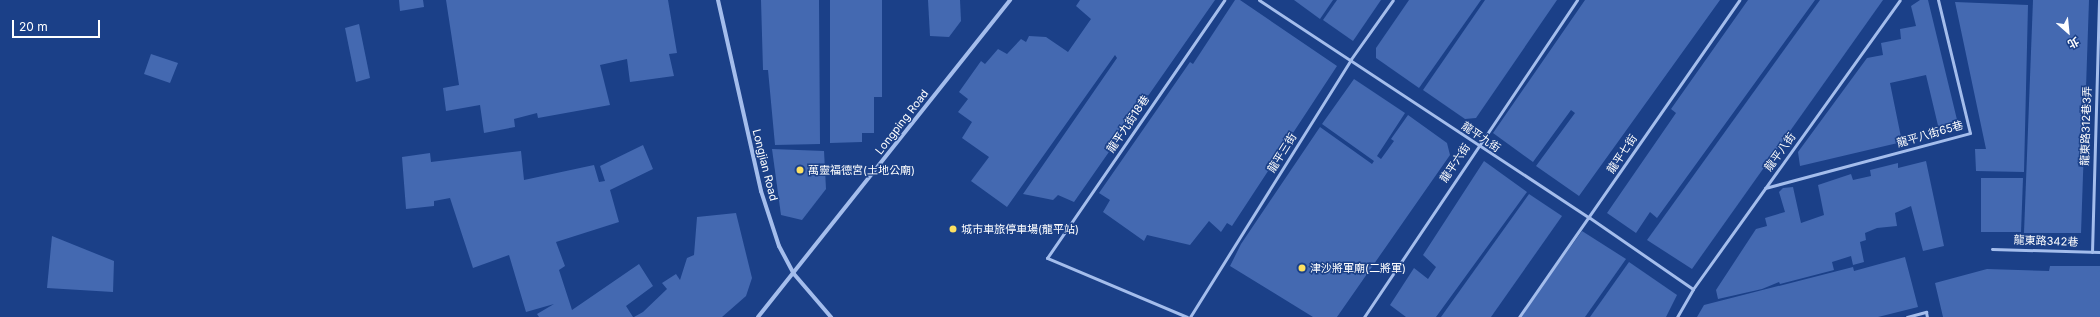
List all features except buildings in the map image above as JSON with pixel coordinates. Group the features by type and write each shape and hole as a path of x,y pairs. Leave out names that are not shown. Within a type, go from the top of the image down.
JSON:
{"street":[{"name":"Longjian Road","path":"718,0 761,191 779,246 794,274 831,317"},
{"name":"Longping Road","path":"758,317 794,274 1010,0"}],"lane":[{"name":"龍平九街18巷","path":"1189,317 1047,258 1224,0"},
{"name":"龍平九街","path":"1259,0 1351,59 1478,146 1590,218 1693,289"},
{"name":"龍平三街","path":"1189,317 1351,59 1393,0"},
{"name":"龍平六街","path":"1364,317 1577,0"},
{"name":"龍平七街","path":"1519,317 1590,218 1738,0"},
{"name":"龍平八街","path":"1677,317 1693,289 1900,0"},
{"name":"龍平八街65巷","path":"1765,188 1970,133 1938,0"},
{"name":"龍東路312巷3弄","path":"2092,252 2099,0"},
{"name":"龍東路342巷","path":"1992,249 2100,252"},
{"path":"1907,317 1926,312 1927,317"}],"place":[{"name":"萬靈福德宮(土地公廟)","path":"800,170"},
{"name":"城市車旅停車場(龍平站)","path":"953,229"},
{"name":"津沙將軍廟(二將軍)","path":"1302,268"}]}
